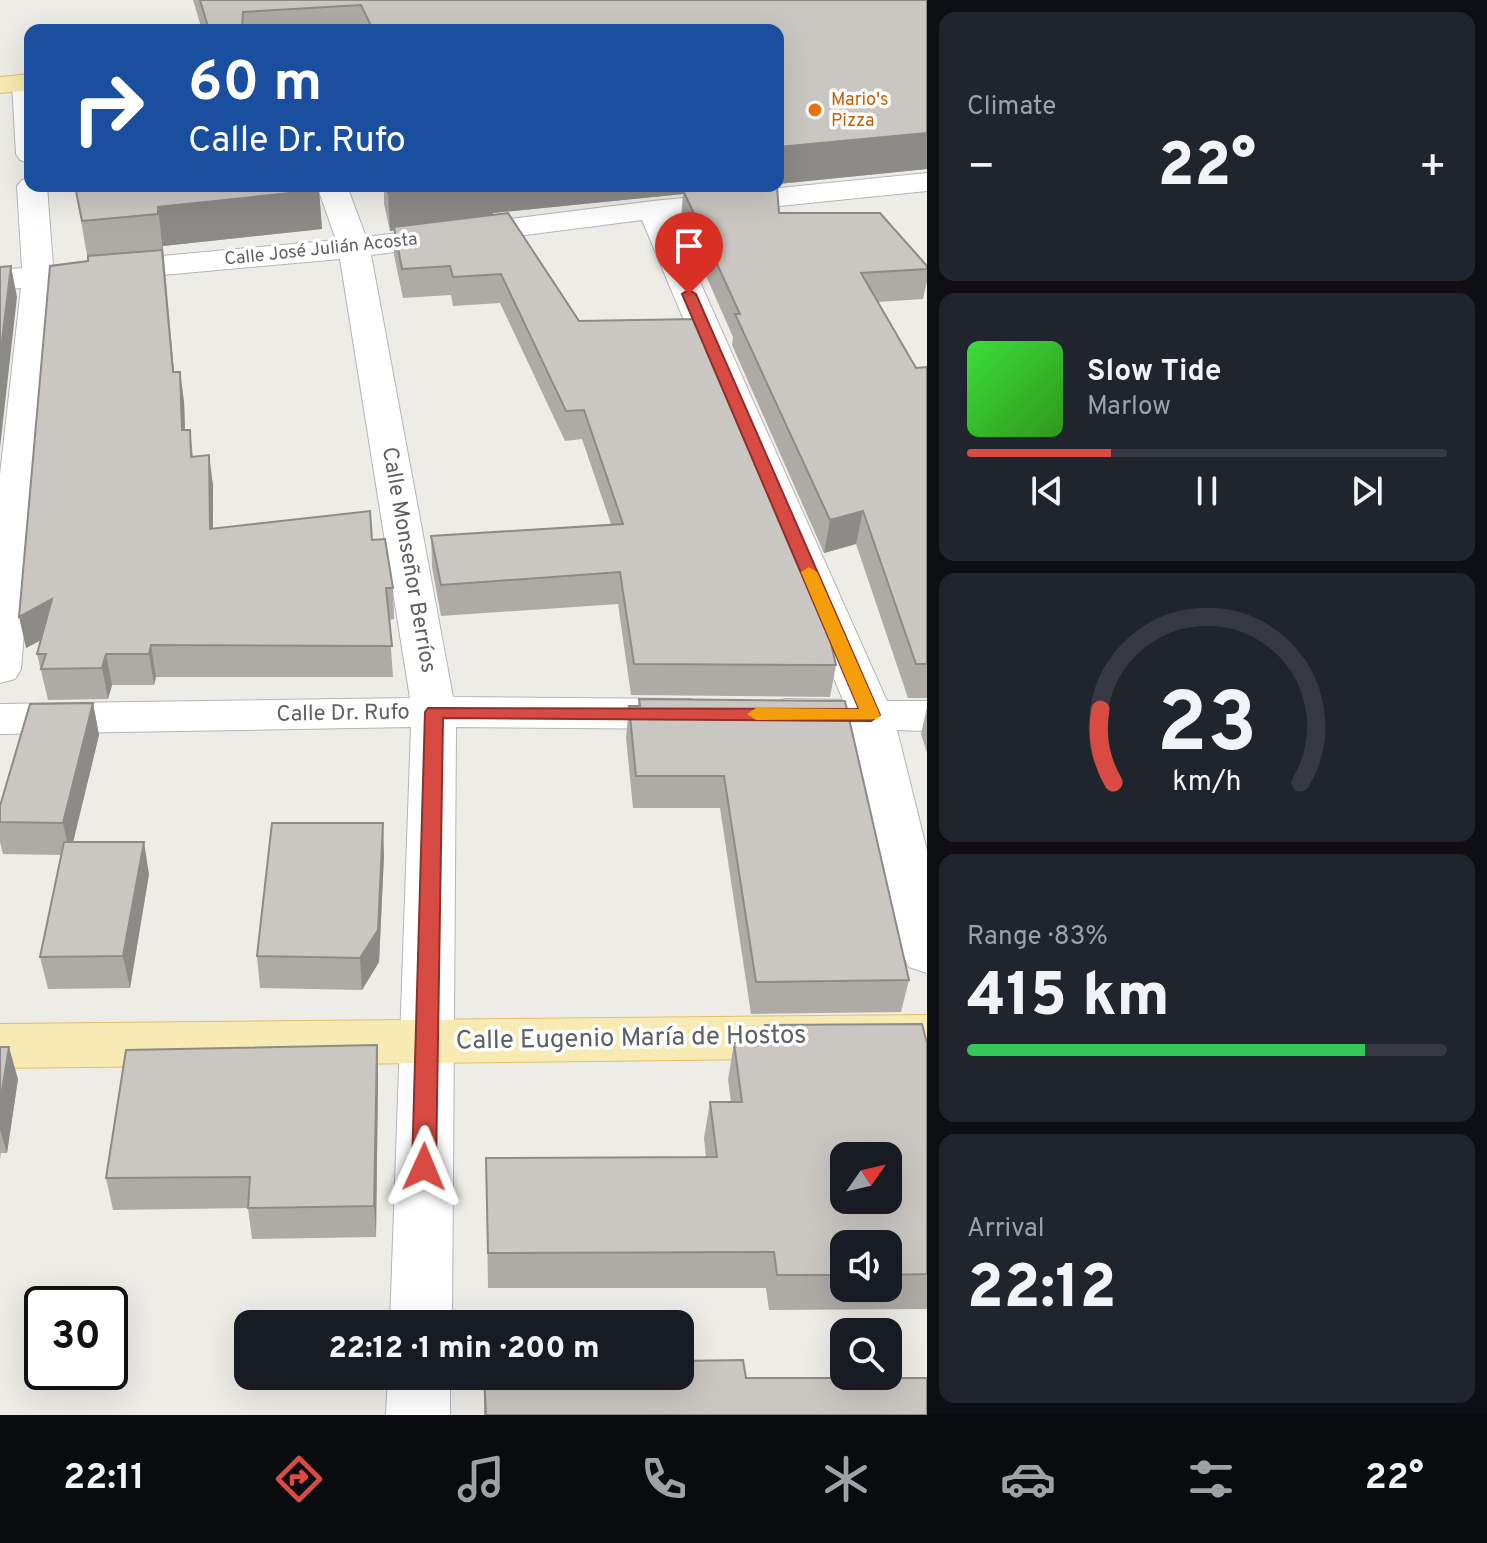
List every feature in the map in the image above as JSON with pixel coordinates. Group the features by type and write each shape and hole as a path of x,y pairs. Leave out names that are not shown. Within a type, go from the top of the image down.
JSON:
{"main road":[{"name":"Calle Eugenio María de Hostos","path":"0,1046 927,1036"}],"street":[{"path":"18,83 24,118"},
{"name":"Calle José Julián Acosta","path":"0,280 354,248 653,210 922,189"},
{"path":"0,669 38,276 32,192"},
{"name":"Calle Monseñor Berríos","path":"334,192 354,248 434,712 421,1310"},
{"path":"653,210 871,715 927,953"},
{"name":"Calle Dr. Rufo","path":"0,719 434,712 927,716"},
{"path":"418,1415 419,1390"}],"building":[{"path":"200,0 927,0 927,133 784,146 784,24 370,24 361,5 243,12 242,24 207,24"},
{"path":"76,192 300,192 158,207 158,214 82,221"},
{"path":"684,192 777,192 779,213 880,213 927,266 927,269 861,273 916,368 927,367 927,664 916,664 863,511 830,520 735,314 740,314"},
{"path":"508,213 579,321 695,319 826,622 836,665 634,664 620,572 441,585 431,536 623,524 584,410 566,411 501,274 453,277 450,266 402,269 394,227"},
{"path":"162,250 173,372 180,372 182,430 190,430 191,457 209,455 210,529 370,511 372,540 385,539 393,588 386,588 392,646 151,645 149,654 106,654 102,668 41,669 46,654 37,654 52,599 19,617 50,266 88,261 88,256"},
{"path":"11,266 0,358 0,267"},
{"path":"639,699 845,701 909,980 756,982 724,776 636,776 629,706 640,706"},
{"path":"93,703 63,823 0,822 0,806 30,704"},
{"path":"272,823 383,823 378,930 360,958 257,956"},
{"path":"64,842 144,842 123,956 40,957"},
{"path":"922,1024 927,1043 927,1274 902,1275 902,1230 830,1230 830,1275 777,1275 774,1252 488,1253 486,1158 717,1157 710,1102 742,1102 734,1043 768,1043 765,1025"},
{"path":"377,1045 374,1206 248,1208 250,1177 106,1178 126,1050"},
{"path":"0,1047 9,1047 0,1103"},
{"path":"743,1360 746,1378 830,1378 830,1390 902,1390 902,1378 927,1378 927,1415 486,1415 485,1390 694,1390 694,1361"}],"slow traffic":[{"path":"756,714 871,715 809,572"}],"place":[{"name":"Mario's Pizza","path":"815,110"}],"route":[{"path":"424,1167 434,712 871,715 689,294"}]}
